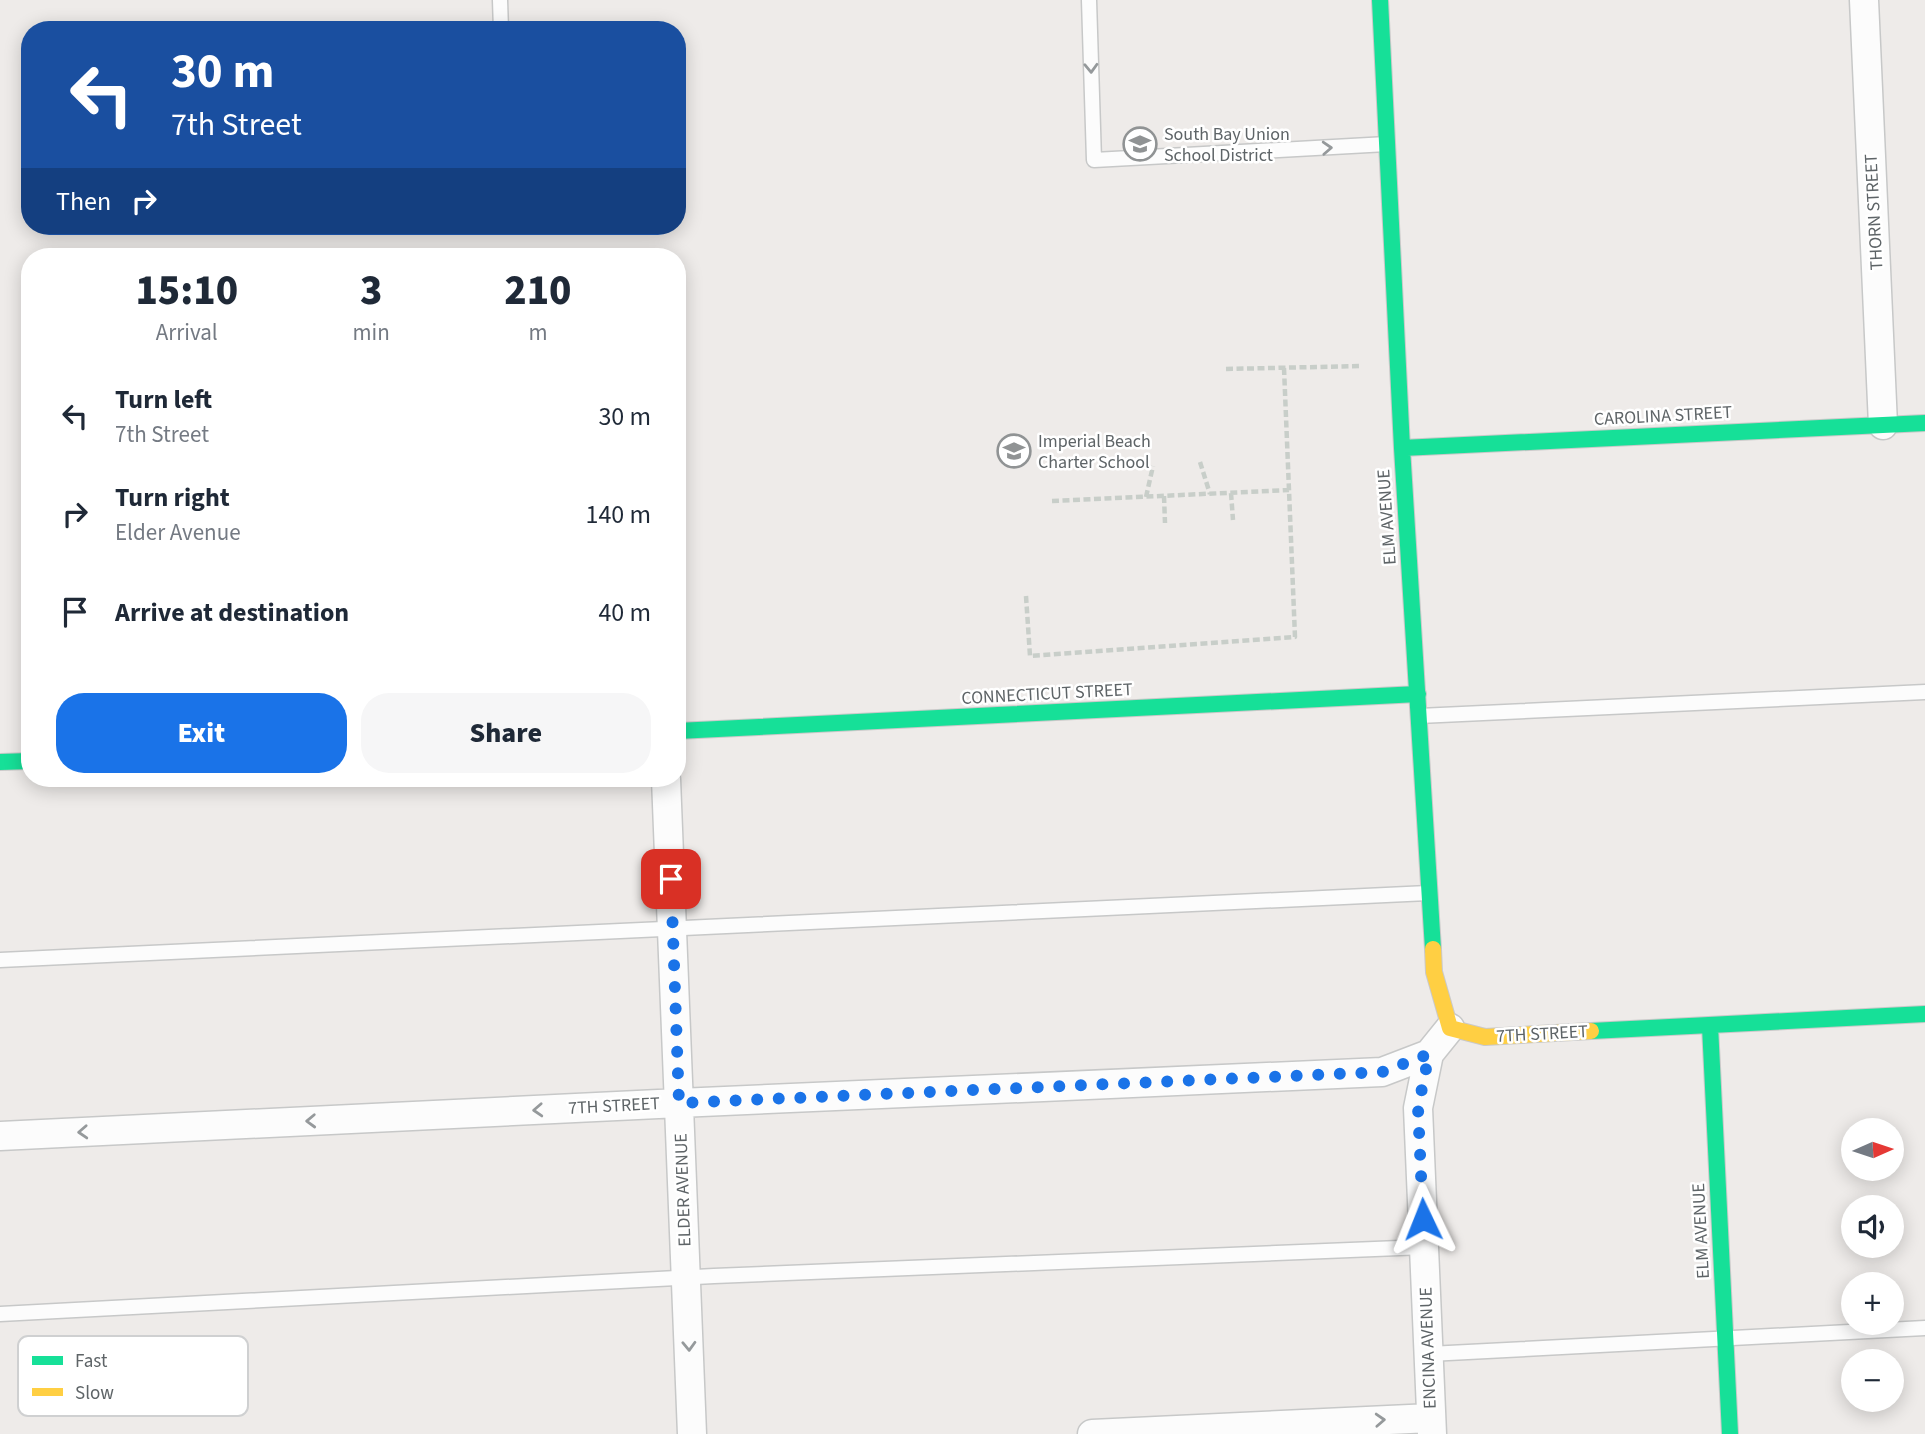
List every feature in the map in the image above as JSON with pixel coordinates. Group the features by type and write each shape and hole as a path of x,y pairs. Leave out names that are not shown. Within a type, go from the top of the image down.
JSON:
{"street":[{"name":"ELM AVENUE","path":"1380,0 1402,448 1434,972 1450,1028"},
{"name":"THORN STREET","path":"1864,0 1883,425"},
{"name":"CAROLINA STREET","path":"1402,448 1925,423"},
{"name":"CONNECTICUT STREET","path":"686,731 1418,694"},
{"path":"0,762 21,761"},
{"name":"ELDER AVENUE","path":"666,787 692,1434"},
{"name":"7TH STREET","path":"1450,1028 1485,1037 1925,1014"},
{"name":"ELM AVENUE","path":"1710,1026 1730,1434"},
{"path":"1429,1054 1450,1028"},
{"name":"7TH STREET","path":"0,1136 1382,1072 1429,1054"},
{"name":"ENCINA AVENUE","path":"1429,1054 1418,1108 1431,1426"},
{"path":"1091,1434 1431,1426"}],"lane":[{"path":"500,0 501,21"},
{"path":"1089,0 1094,160 1387,144"},
{"path":"1419,716 1925,692"},
{"path":"0,960 1430,893"},
{"path":"0,1314 687,1278 1424,1247"},
{"path":"1429,1354 1925,1328"}],"path":[{"path":"1226,369 1362,366"},
{"path":"1026,596 1030,656 1295,636 1284,368"},
{"path":"1200,462 1210,494"},
{"path":"1146,497 1153,466"},
{"path":"1052,501 1289,490"},
{"path":"1231,493 1233,520"},
{"path":"1164,496 1165,523"}],"traffic: fast":[{"path":"1380,0 1402,448 1433,949"},
{"path":"1402,448 1925,423"},
{"path":"686,731 1418,694"},
{"path":"0,762 21,761"},
{"path":"1591,1031 1925,1014"},
{"path":"1710,1026 1730,1434"}],"traffic: slow":[{"path":"1433,949 1434,972 1450,1028 1485,1037 1591,1031"}],"place":[{"name":"South Bay Union School District","path":"1140,144"},
{"name":"Imperial Beach Charter School","path":"1014,451"}],"route":[{"path":"671,879 679,1103 1382,1072 1429,1054 1418,1108 1423,1219"}]}
